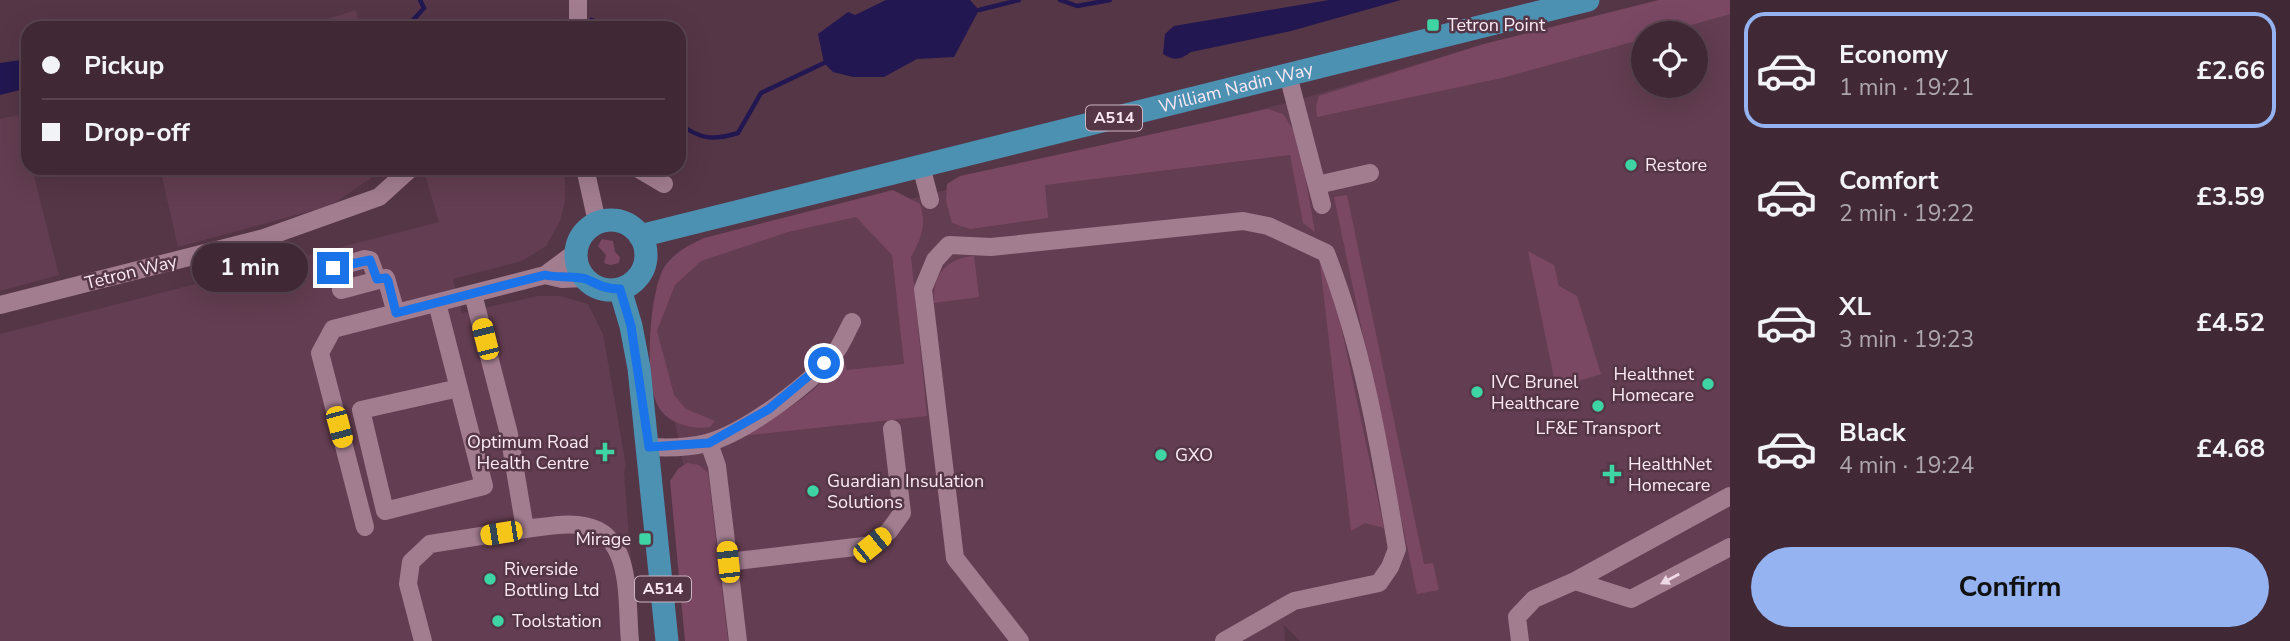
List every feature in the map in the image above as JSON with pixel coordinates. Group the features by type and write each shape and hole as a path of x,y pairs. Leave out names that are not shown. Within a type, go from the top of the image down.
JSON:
{"main road":[{"name":"William Nadin Way","path":"640,236 1588,0"},
{"path":"621,221 640,236 644,247 644,268 633,283 620,289 606,289 585,278 579,269 576,252 580,238 597,222 621,221"},
{"name":"A514","path":"620,289 633,337 649,447 667,641"}],"street":[{"path":"578,0 578,21"},
{"path":"1288,75 1322,205"},
{"path":"920,166 930,200"},
{"path":"1317,185 1370,173"},
{"name":"Tetron Way","path":"0,305 264,239 379,197 403,175"},
{"path":"587,175 597,222"},
{"path":"649,175 664,184"},
{"path":"1020,641 955,558 923,289 935,260 948,245 991,247 1243,221 1269,226 1326,253 1343,294 1367,393 1397,549 1390,568 1379,583 1294,601 1224,641"},
{"path":"365,527 320,352 332,330 545,275 576,252"},
{"path":"333,268 370,260 377,279"},
{"path":"545,275 562,279 585,278"},
{"path":"341,290 386,278 396,313"},
{"path":"473,293 509,434 525,528"},
{"path":"437,303 459,388 484,486 386,511 361,410 459,388"},
{"path":"649,447 709,443 740,427 790,393 836,351 852,321"},
{"path":"728,562 872,545 889,531 902,513 892,429"},
{"path":"709,443 717,466 738,641"},
{"path":"1520,641 1516,627 1522,609 1534,599 1575,581 1730,496"},
{"path":"423,641 408,584 411,562 429,544 525,528 585,526 607,535 622,556 630,641"},
{"path":"1575,581 1631,599 1730,547"}],"shaded area":[{"path":"886,0 970,0 979,10 954,57 917,59 884,77 853,77 833,72 824,63 818,34 848,12 855,15"},
{"path":"1329,0 1401,0 1291,31 1191,52 1180,58 1174,59 1163,54 1165,34 1174,26"},
{"path":"1659,0 1730,0 1730,641 1300,641 1284,625 1285,641 718,641 657,331 667,282 695,254 1301,99 1484,44"},
{"path":"1659,0 1730,0 1730,14 1705,21 1631,21 1631,42 1502,78 1317,117 1319,96 1484,44"},
{"path":"356,10 358,21 321,21"},
{"path":"21,60 21,90 0,95 0,63"},
{"path":"1268,109 1283,114 1298,137 1315,232 1303,223 1290,155 1045,185 1048,218 970,229 952,223 946,201 947,184 960,176"},
{"path":"18,115 21,126 21,175 34,175 59,275 0,291 0,119"},
{"path":"162,175 376,175 330,206 178,247"},
{"path":"425,175 565,175 565,201 560,221 546,246 522,261 453,279 462,313 538,296 560,296 588,304 603,334 626,466 624,472 637,641 0,641 0,334 439,222"},
{"path":"893,190 920,204 922,212 922,232 911,257 927,416 740,436 784,411 810,392 833,369 842,355 847,370 904,364 892,255 856,217 788,232 701,261 675,285 657,331 674,395 686,409 715,421 710,427 688,426 673,421 662,412 654,394 651,377 650,336 655,294 665,266 673,257 704,238"},
{"path":"1347,195 1424,564 1433,563 1439,590 1417,594 1334,197"},
{"path":"602,239 613,241 615,252 620,257 619,263 604,263 606,255 598,246"},
{"path":"1528,251 1554,265 1559,286 1577,296 1601,374 1556,388"},
{"path":"974,256 979,297 934,303 935,285 943,270 956,260"},
{"path":"1320,263 1330,274 1384,528 1365,523 1351,531"},
{"path":"687,463 699,465 708,473 728,641 685,641 670,481 678,469"}],"waterway":[{"path":"412,21 424,8 420,0"},
{"path":"979,10 1019,0"},
{"path":"1060,0 1077,6 1110,0"},
{"path":"686,128 707,137 738,133 761,93 824,63"}],"place":[{"name":"Tetron Point","path":"1433,25"},
{"name":"Restore","path":"1631,165"},
{"name":"Healthnet Homecare","path":"1708,384"},
{"name":"IVC Brunel Healthcare","path":"1477,392"},
{"name":"LF&E Transport","path":"1598,406"},
{"name":"Optimum Road Health Centre","path":"605,452"},
{"name":"GXO","path":"1161,455"},
{"name":"HealthNet Homecare","path":"1612,474"},
{"name":"Guardian Insulation Solutions","path":"813,491"},
{"name":"Mirage","path":"645,539"},
{"name":"Riverside Bottling Ltd","path":"490,579"},
{"name":"Toolstation","path":"498,621"}],"route":[{"path":"333,268 370,260 377,279 386,278 388,281 396,313 545,275 562,279 585,278 606,289 620,289 639,368 649,447 676,448 709,443 769,409 824,363"}]}
